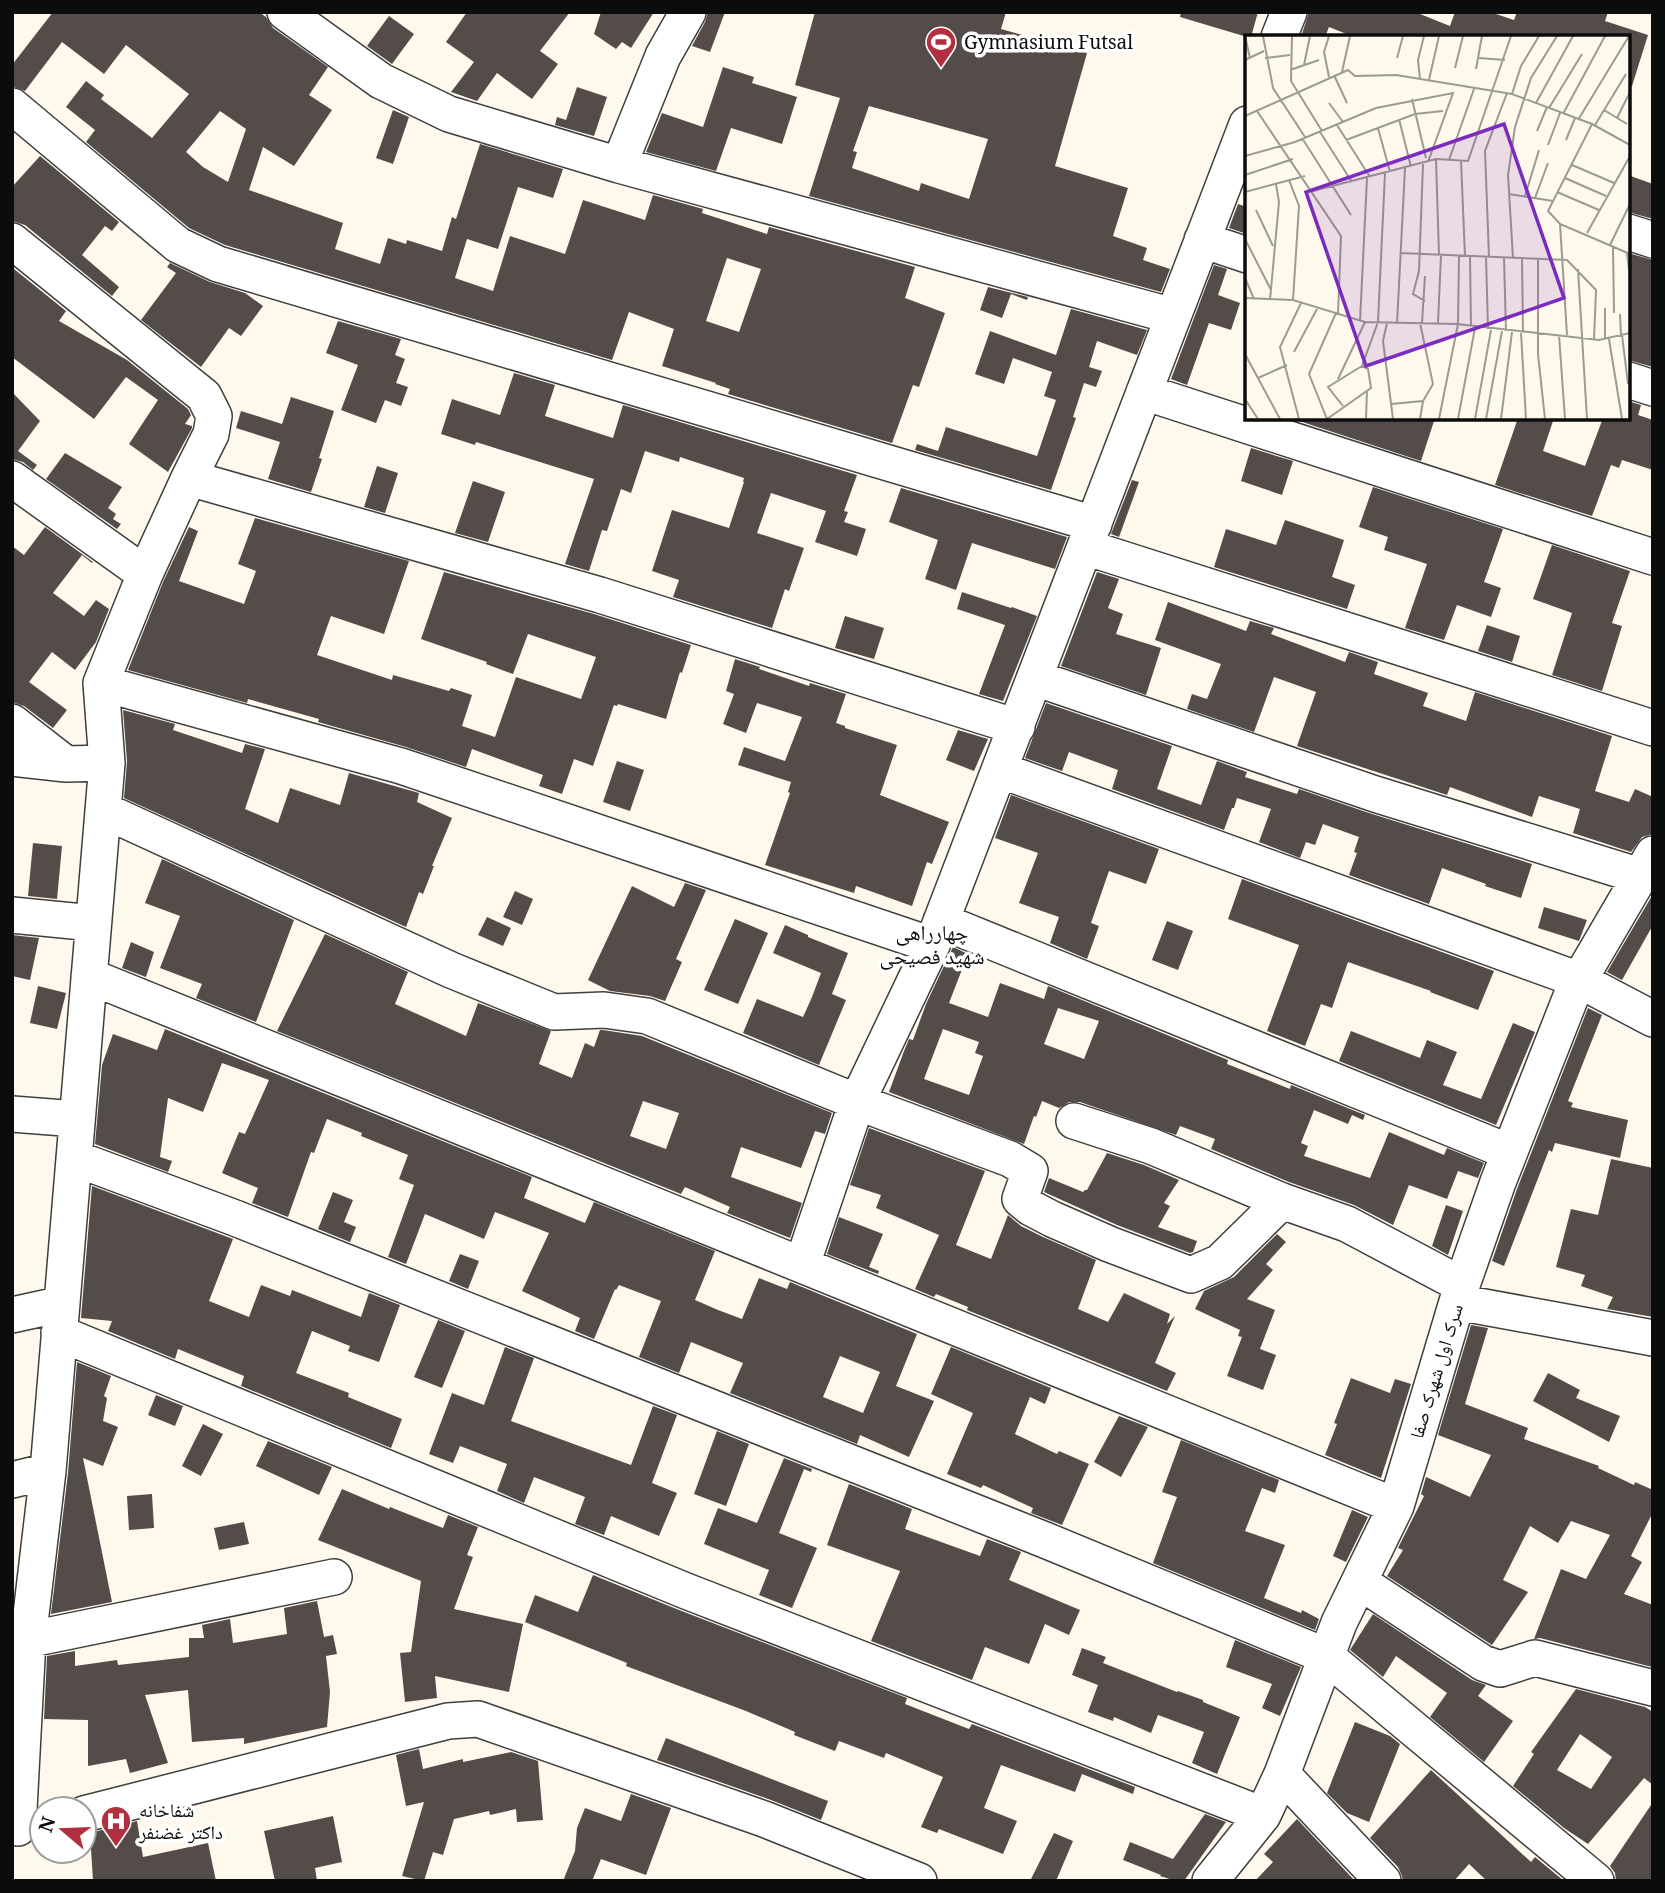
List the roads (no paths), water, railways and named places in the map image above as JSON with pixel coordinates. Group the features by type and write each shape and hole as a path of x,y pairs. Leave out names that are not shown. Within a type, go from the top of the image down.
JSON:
{"street":[{"path":"285,12 381,81 449,114 619,165 1173,316"},
{"path":"1280,35 1289,12"},
{"path":"619,165 663,56 674,18"},
{"path":"12,106 178,245 218,264 1090,536 1653,728"},
{"path":"802,1265 857,1102 937,933 1245,129"},
{"path":"1630,233 1653,240"},
{"path":"1202,240 1245,254"},
{"path":"12,241 204,397 214,416 211,434 145,574 101,683 107,763 48,1471 20,1642 24,1827"},
{"path":"1630,381 1653,388"},
{"path":"1144,393 1653,557"},
{"path":"189,478 600,595 1017,727"},
{"path":"12,479 145,574"},
{"path":"1035,678 1375,794 1646,865"},
{"path":"101,683 401,766 937,933 1509,1152"},
{"path":"12,722 65,764"},
{"path":"12,758 65,764 107,763"},
{"path":"1000,770 1579,980 1653,1019"},
{"path":"103,810 450,970 554,1012 604,1010 647,1017 857,1102 1010,1159 1030,1171 1020,1199 1031,1208 1109,1244 1191,1275 1220,1262 1282,1201"},
{"name":"سرک اول شهرک صفا","path":"1210,1881 1264,1815 1282,1774 1339,1623 1396,1506 1460,1293 1509,1152 1569,1002 1646,865"},
{"path":"12,915 93,923"},
{"path":"89,976 1396,1506"},
{"path":"12,1114 77,1119"},
{"path":"1074,1121 1151,1146 1282,1201 1347,1224 1460,1293 1653,1338"},
{"path":"74,1158 351,1264 1045,1540 1326,1656 1596,1881"},
{"path":"12,1315 60,1319 686,1591 1264,1815"},
{"path":"12,1480 48,1471"},
{"path":"20,1642 334,1577"},
{"path":"1360,1582 1483,1663 1500,1669 1535,1658 1653,1688"},
{"path":"98,1810 448,1721 478,1719 764,1819 919,1881"},
{"path":"1282,1774 1384,1881"}],"place":[{"name":"Gymnasium Futsal","path":"941,69"},
{"name":"شفاخانه داکتر غضنفر","path":"116,1848"}],"district":[{"name":"چهارراهی شهید فصیحی","path":"932,945"}]}
